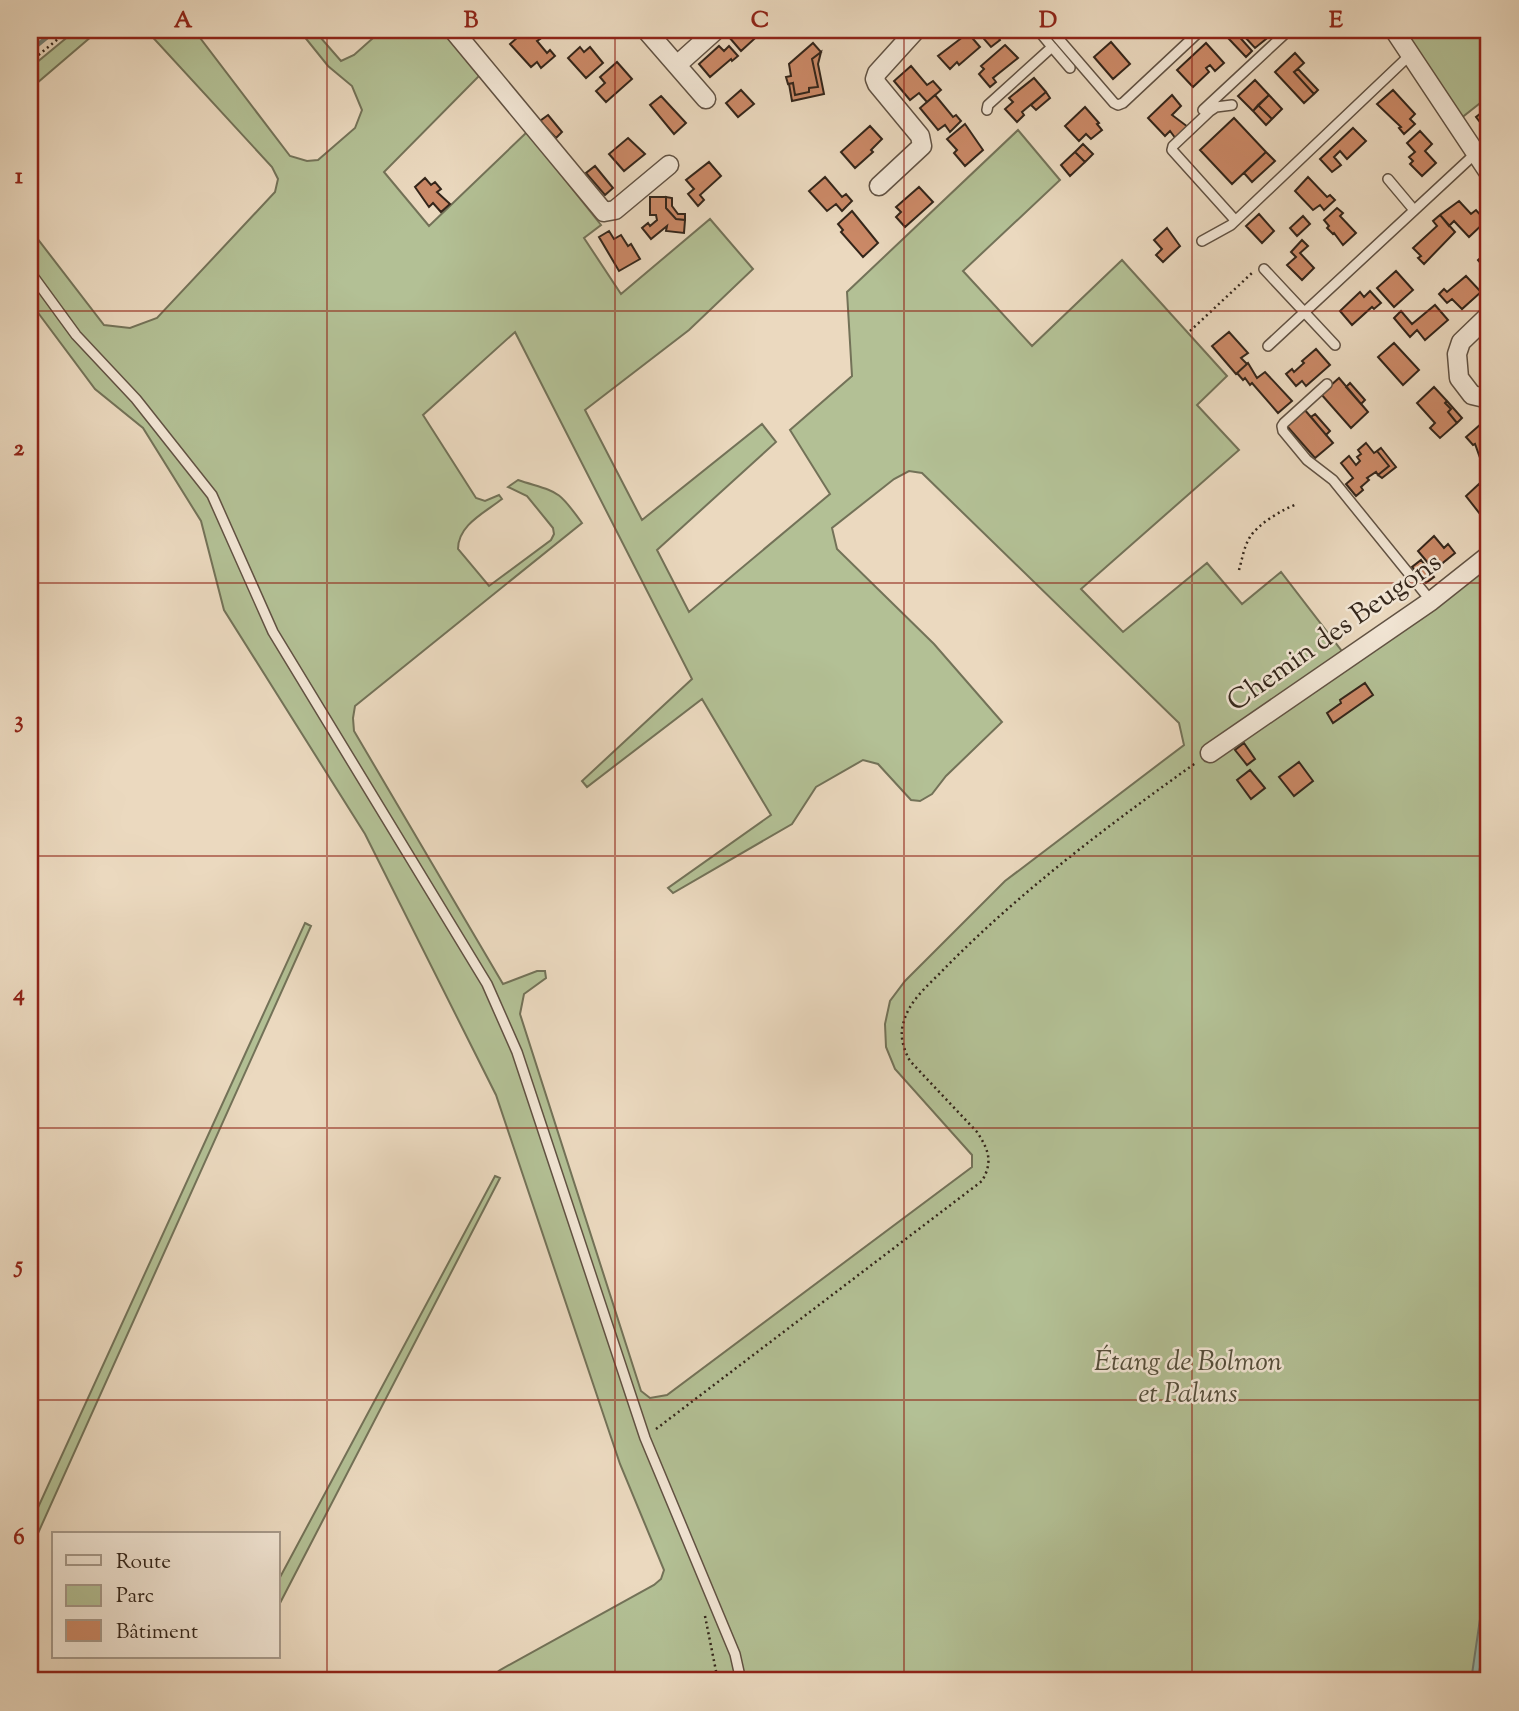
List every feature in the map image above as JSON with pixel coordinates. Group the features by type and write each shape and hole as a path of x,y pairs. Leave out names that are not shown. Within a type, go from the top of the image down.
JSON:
{"street":[{"path":"453,30 604,212 615,210 669,164"},
{"path":"646,30 706,99"},
{"path":"677,65 716,30"},
{"path":"879,187 920,151 922,146 920,136 875,79 877,73 916,30"},
{"path":"1394,30 1489,173"},
{"path":"1489,315 1461,342 1457,354 1459,378 1472,394 1489,399"},
{"name":"Chemin des Beugons","path":"1210,753 1432,601 1489,555"}],"lane":[{"path":"1038,30 1070,68"},
{"path":"1051,30 1118,105 1201,30"},
{"path":"1203,110 1289,30"},
{"path":"986,107 1052,47"},
{"path":"1202,240 1236,220 1411,54"},
{"path":"1232,105 1216,107 1210,111 1172,150 1236,220"},
{"path":"1268,346 1476,153"},
{"path":"1388,179 1414,210"},
{"path":"1264,269 1335,345"},
{"path":"30,272 76,335 136,400 212,495 273,632 487,984 517,1052 645,1438 736,1654 741,1681"},
{"path":"1328,384 1284,423 1283,431 1307,460 1333,480 1432,601"}],"path":[{"path":"30,62 69,30"},
{"path":"1190,331 1256,270 1264,269"},
{"path":"1240,570 1249,538 1253,533 1281,510 1297,504"},
{"path":"645,1438 982,1181 989,1170 990,1158 986,1144 910,1061 904,1049 902,1035 910,1007 917,996 971,941 1020,898 1154,793 1210,753"},
{"path":"712,1597 706,1605 705,1617 716,1671 714,1681"}],"green space":[{"path":"76,30 99,30 30,89 30,68"},
{"name":"Étang de Bolmon et Paluns","path":"146,30 194,30 290,156 307,161 318,160 355,128 362,110 352,86 328,66 299,30 314,30 341,61 354,55 382,30 444,30 481,74 384,172 429,226 527,132 601,225 584,238 621,294 710,219 753,269 689,330 585,410 642,520 762,424 776,442 657,550 689,612 830,494 790,430 852,376 847,292 1018,130 1060,180 963,271 1032,346 1122,260 1227,376 1197,405 1239,450 1081,589 1123,632 1207,563 1242,604 1281,572 1345,655 1489,549 1489,1681 485,1681 500,1670 654,1585 661,1579 664,1570 620,1464 496,1095 365,834 224,610 201,521 143,428 95,389 30,302 30,229 104,325 130,328 157,318 275,192 278,179 272,167","holes":["515,332 692,679 582,781 587,787 702,699 771,815 668,888 673,893 792,824 816,787 863,760 878,764 911,800 920,801 932,794 946,776 1002,722 934,644 837,549 832,528 894,479 909,471 922,473 1179,723 1184,745 1005,881 905,981 890,1001 885,1024 886,1047 895,1069 972,1155 972,1167 667,1395 650,1398 641,1391 520,1014 524,994 546,978 545,971 537,971 503,984 354,731 355,706 582,523 556,493 518,480 508,487 527,496 553,528 551,540 489,586 458,549 462,533 467,526 502,499 499,495 485,501 476,498 423,415"]},
{"path":"1401,30 1489,30 1489,96 1460,119"},
{"path":"305,923 311,926 30,1551 30,1525"},
{"path":"495,1176 500,1178 280,1603 280,1577"}],"water":[{"path":"1489,1570 1489,1681 1471,1681 1487,1571"}],"building":[{"path":"526,30 532,30 547,53 550,50 555,56 541,68 537,62 531,67 510,44"},
{"path":"737,30 764,30 741,51 729,37"},
{"path":"1251,30 1265,30 1271,35 1255,48 1244,36"},
{"path":"994,31 1000,40 991,47 984,39"},
{"path":"968,33 980,47 950,69 938,56"},
{"path":"1236,33 1252,51 1246,57 1229,39"},
{"path":"1111,42 1130,64 1113,79 1094,57"},
{"path":"813,43 821,52 812,59 818,87 795,95 793,83 788,84 786,77 791,76 789,64"},
{"path":"1206,43 1224,63 1215,71 1210,65 1206,68 1209,72 1193,87 1177,70"},
{"path":"1005,45 1018,58 993,78 996,82 990,87 979,74 984,69 981,66"},
{"path":"719,46 724,51 729,46 738,56 710,77 699,64"},
{"path":"580,47 584,52 590,47 603,63 586,78 568,58"},
{"path":"821,52 818,64 824,94 792,101 789,84 793,83 795,95 818,87 812,59"},
{"path":"1295,53 1304,63 1294,72 1314,94 1304,103 1275,72"},
{"path":"617,62 632,79 606,102 596,91 605,83 600,77"},
{"path":"911,66 927,85 933,81 941,90 927,102 919,93 910,100 894,81"},
{"path":"1298,69 1318,90 1314,94 1294,72"},
{"path":"1034,78 1046,92 1022,112 1024,115 1017,122 1005,109 1013,102 1009,98"},
{"path":"1255,80 1269,95 1253,111 1238,96"},
{"path":"741,90 754,104 738,117 726,103"},
{"path":"1393,90 1415,114 1410,119 1415,124 1404,134 1399,128 1401,127 1377,104"},
{"path":"1046,92 1050,98 1036,110 1031,105"},
{"path":"935,95 953,117 956,115 961,121 950,132 945,125 938,130 920,108"},
{"path":"1172,95 1181,106 1172,115 1188,127 1176,139 1170,131 1165,136 1148,118"},
{"path":"1269,95 1282,109 1272,119 1258,105"},
{"path":"661,96 686,123 674,134 650,105"},
{"path":"1258,105 1272,119 1266,125 1253,111"},
{"path":"1085,107 1102,130 1091,139 1086,134 1079,141 1065,126"},
{"path":"1489,107 1489,134 1476,117"},
{"path":"548,115 562,132 556,138 540,121"},
{"path":"1234,118 1266,152 1232,184 1200,150"},
{"path":"965,124 983,150 965,166 954,153 957,150 947,139"},
{"path":"870,126 882,139 871,150 873,152 855,168 841,152"},
{"path":"1353,128 1366,141 1347,159 1340,151 1334,157 1341,165 1332,172 1320,159"},
{"path":"1420,131 1432,144 1425,151 1436,163 1422,176 1410,164 1413,161 1409,157 1415,152 1407,143"},
{"path":"628,138 645,154 624,171 609,154"},
{"path":"1083,144 1093,154 1085,162 1075,152"},
{"path":"1075,152 1085,162 1070,176 1061,165"},
{"path":"1266,152 1275,161 1252,182 1244,173"},
{"path":"709,162 721,176 700,195 704,200 698,206 688,194 694,189 686,180"},
{"path":"595,166 613,188 605,195 586,173"},
{"path":"825,177 842,197 846,194 852,201 842,211 836,204 827,211 809,191"},
{"path":"1308,177 1327,197 1330,195 1335,200 1324,210 1320,205 1313,210 1295,191"},
{"path":"425,178 431,185 435,182 441,189 437,192 450,204 441,212 433,203 429,207 415,187"},
{"path":"919,187 933,202 905,227 896,217 901,212 896,207"},
{"path":"650,197 666,197 666,208 676,219 685,220 684,233 666,231 667,226 651,239 642,228 657,220 656,215 650,215"},
{"path":"666,197 672,198 672,206 678,214 685,214 685,220 676,219 666,208"},
{"path":"1459,201 1471,214 1476,210 1486,221 1469,237 1454,221 1449,226 1440,215"},
{"path":"1337,208 1343,213 1340,216 1356,233 1343,245 1327,228 1329,226 1324,220"},
{"path":"852,211 878,243 863,257 841,232 843,230 838,224"},
{"path":"1259,214 1274,231 1262,243 1246,226"},
{"path":"1440,215 1455,232 1424,264 1413,248 1437,226 1433,221"},
{"path":"1303,216 1310,224 1297,236 1290,228"},
{"path":"1167,228 1180,246 1163,262 1156,255 1162,249 1154,240"},
{"path":"609,231 614,239 621,235 628,246 631,244 640,259 619,271 599,237"},
{"path":"1302,240 1308,246 1300,253 1314,268 1302,280 1287,265 1296,257 1291,252"},
{"path":"1489,250 1489,270 1488,272 1478,260"},
{"path":"1396,271 1413,290 1394,307 1377,288"},
{"path":"1466,276 1481,292 1462,309 1452,299 1447,303 1439,294 1444,289 1447,292"},
{"path":"1370,291 1381,303 1374,309 1372,307 1352,325 1340,311 1360,292 1364,297"},
{"path":"1435,305 1448,320 1425,340 1417,330 1410,337 1394,318 1401,311 1412,324"},
{"path":"1229,332 1248,353 1241,358 1247,364 1236,374 1212,346"},
{"path":"1394,343 1419,370 1403,385 1378,357"},
{"path":"1316,349 1330,365 1306,386 1302,381 1296,386 1286,374 1292,369 1294,372"},
{"path":"1248,363 1257,378 1265,372 1292,401 1278,413 1252,383 1250,385 1237,373"},
{"path":"1339,378 1368,412 1351,428 1321,394"},
{"path":"1350,383 1365,400 1361,404 1346,387"},
{"path":"1434,387 1447,401 1445,403 1451,409 1448,412 1457,423 1440,438 1430,428 1435,423 1417,403"},
{"path":"1447,401 1462,418 1457,423 1448,412 1451,409 1445,403"},
{"path":"1304,409 1333,443 1315,458 1286,425"},
{"path":"1315,414 1330,431 1326,435 1311,417"},
{"path":"1481,424 1487,431 1483,435 1486,440 1489,438 1489,467 1484,469 1475,444 1466,437"},
{"path":"1366,443 1374,453 1377,451 1389,466 1378,475 1376,472 1367,478 1369,480 1361,487 1363,490 1356,496 1346,484 1353,478 1341,463 1349,456 1356,465 1360,461 1357,457 1361,454 1358,450"},
{"path":"1381,448 1396,467 1382,478 1378,475 1389,466 1377,451"},
{"path":"1479,484 1489,495 1489,506 1480,514 1466,496"},
{"path":"1434,536 1444,548 1448,544 1455,553 1434,570 1418,551"},
{"path":"1421,560 1434,577 1426,583 1412,567"},
{"path":"1365,683 1373,695 1333,723 1327,713 1341,703 1340,700"},
{"path":"1244,743 1255,759 1247,765 1235,750"},
{"path":"1299,762 1313,781 1294,796 1279,777"},
{"path":"1250,770 1265,788 1251,799 1237,780"}],"waterway":[{"path":"30,51 56,30"}]}
